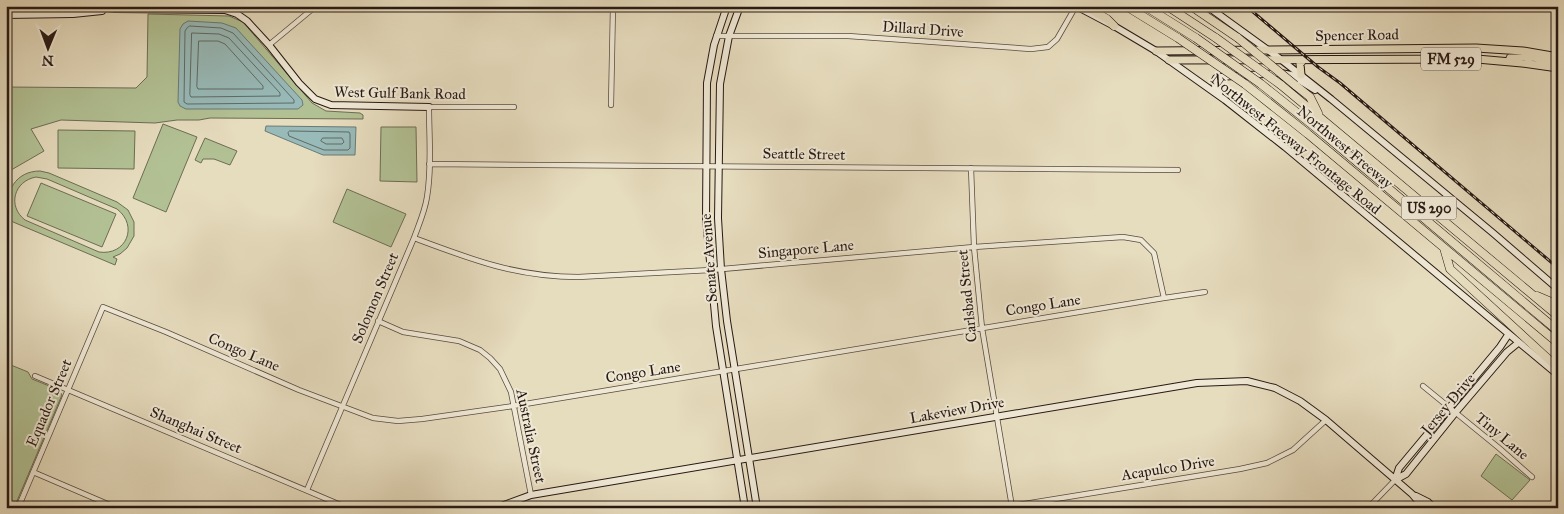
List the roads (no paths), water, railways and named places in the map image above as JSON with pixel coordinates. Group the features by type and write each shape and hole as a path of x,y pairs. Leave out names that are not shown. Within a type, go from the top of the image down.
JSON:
{"highway":[{"path":"1085,6 1107,19 1114,26"},
{"name":"Northwest Freeway","path":"1126,6 1178,38 1245,84 1558,343"},
{"path":"1145,6 1196,38 1261,84 1558,331"},
{"name":"Northwest Freeway","path":"1167,6 1216,38 1281,85 1558,316"},
{"path":"1190,6 1238,38 1295,85 1310,98 1320,117"},
{"path":"1444,248 1450,269 1558,368"},
{"path":"1530,293 1558,305"}],"main road":[{"name":"Spencer Road","path":"1156,51 1476,48 1523,51 1558,58"},
{"path":"1500,60 1532,57 1554,61 1558,58"},
{"name":"Spencer Road","path":"1169,60 1279,58 1500,60 1558,68"},
{"path":"1301,75 1300,64 1304,59"}],"street":[{"path":"72,14 73,6"},
{"name":"West Gulf Bank Road","path":"87,6 115,9 225,10 237,14 247,21 269,44 299,83 315,98 331,105 514,107"},
{"path":"269,44 316,6"},
{"path":"611,105 612,6"},
{"name":"Senate Avenue","path":"726,6 716,36 706,83 706,218 716,326 745,508"},
{"name":"Senate Avenue","path":"740,6 729,36 720,84 718,218 721,269 734,370 757,508"},
{"name":"Dillard Drive","path":"716,36 848,36 1030,50 1048,47 1057,39 1076,6"},
{"name":"Northwest Freeway Frontage Road","path":"1076,6 1156,51 1225,100 1558,375"},
{"path":"1207,6 1279,58 1331,99 1558,289"},
{"name":"West Gulf Bank Road","path":"6,15 72,14 115,9"},
{"path":"1225,100 1215,88 1216,78 1281,73 1290,75 1331,99"},
{"name":"Solomon Street","path":"307,490 414,238 427,196 430,107"},
{"name":"Seattle Street","path":"429,164 1178,170"},
{"name":"Carlsbad Street","path":"971,168 974,246 982,328 1012,507"},
{"name":"Singapore Lane","path":"414,238 484,264 532,275 578,277 711,270 974,246 1123,237 1141,240 1154,254 1164,298"},
{"name":"Congo Lane","path":"103,307 166,332 299,390 373,418 398,421 513,406 1205,292"},
{"name":"Equador Street","path":"18,508 103,307"},
{"name":"Australia Street","path":"378,321 404,332 459,341 480,350 500,369 511,392 531,495"},
{"name":"Jersey Drive","path":"1395,480 1399,468 1508,335"},
{"name":"Jersey Drive","path":"1368,508 1395,480 1406,474 1513,346 1518,343"},
{"name":"Shanghai Street","path":"35,376 348,508"},
{"name":"Lakeview Drive","path":"496,508 531,495 748,458 1197,383 1247,381 1275,388 1300,401 1326,420 1412,494"},
{"name":"Tiny Lane","path":"1423,386 1532,477"},
{"name":"Acapulco Drive","path":"1000,508 1267,463 1293,450 1326,420"},
{"path":"33,472 117,508"},
{"path":"1412,494 1424,508"},
{"path":"1412,494 1428,502 1434,508"}],"water":[{"path":"188,21 222,23 236,28 302,100 303,105 298,109 186,109 180,106 178,102 180,29"},
{"path":"266,126 356,127 355,155 323,155 265,131"}],"railway":[{"path":"1246,6 1558,268"}]}
